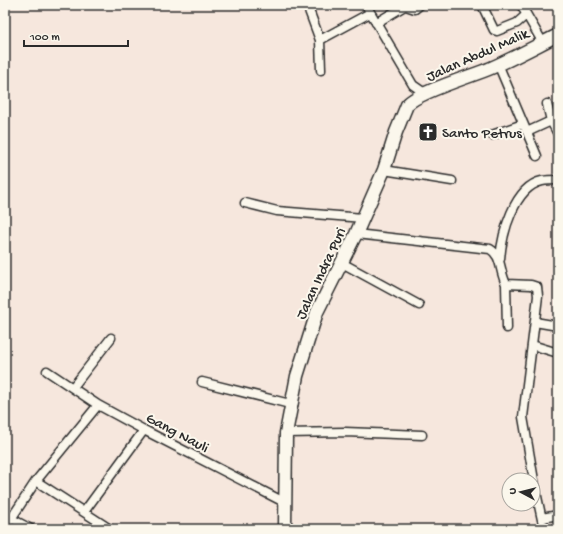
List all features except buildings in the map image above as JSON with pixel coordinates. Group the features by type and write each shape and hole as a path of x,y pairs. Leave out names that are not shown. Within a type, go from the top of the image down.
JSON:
{"street":[{"path":"376,24 406,5 415,8 420,5"},
{"path":"482,5 494,30 497,31 517,23 526,15"},
{"path":"521,5 543,43"},
{"path":"310,6 320,40 321,70"},
{"path":"320,40 368,9 413,85 426,94"},
{"name":"Jalan Abdul Malik","path":"409,102 498,64 558,35"},
{"path":"498,64 537,156"},
{"name":"Jalan Indra Puri","path":"285,529 284,502 286,434 290,404 317,312 356,234 384,170 396,132 409,102 413,85"},
{"path":"547,104 551,121 558,134"},
{"path":"527,132 551,121"},
{"path":"492,135 523,124"},
{"path":"384,170 452,181"},
{"path":"507,328 506,284 501,274 500,259 504,232 519,198 527,189 542,181 558,180"},
{"path":"245,203 277,211 363,218"},
{"path":"356,234 483,247 496,253 500,259"},
{"path":"342,262 419,305"},
{"path":"506,284 531,285 536,287 538,291 523,417 544,529"},
{"path":"535,322 558,326"},
{"path":"73,387 111,338"},
{"path":"532,345 558,353"},
{"name":"Gang Nauli","path":"47,371 98,404 144,430 284,502"},
{"path":"202,382 290,404"},
{"path":"5,528 10,518 36,481 98,404"},
{"path":"84,512 144,430"},
{"path":"286,434 345,432 422,435"},
{"path":"36,481 110,529"},
{"path":"542,518 558,515"},
{"path":"10,518 32,529"}],"place":[{"name":"Santo Petrus","path":"428,132"}]}
